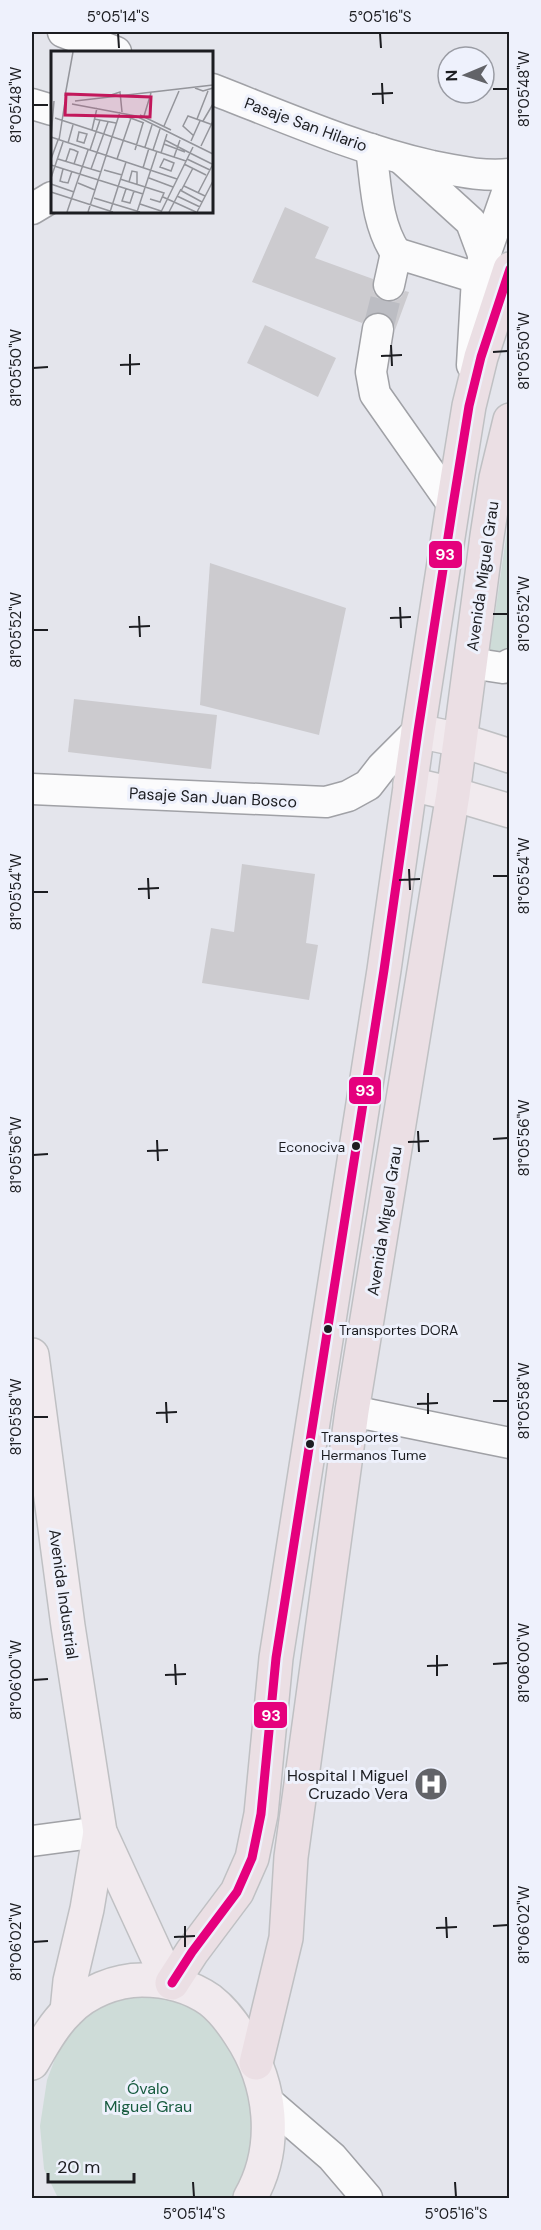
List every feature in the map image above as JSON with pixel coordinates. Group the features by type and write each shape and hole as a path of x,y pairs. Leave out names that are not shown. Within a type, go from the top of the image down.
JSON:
{"highway":[{"path":"171,1983 237,1892 252,1858 261,1814 276,1658 384,970 453,505 469,406 482,357 494,270"},
{"name":"Avenida Miguel Grau","path":"256,2063 286,1938 292,1845 352,1411 453,794 470,663 503,480 510,420"}],"main road":[{"path":"418,731 460,740 510,756"},
{"path":"410,784 510,811"},
{"name":"Avenida Industrial","path":"32,1355 68,1626 100,1832 171,1983"},
{"name":"Avenida Industrial","path":"67,2011 70,1981 87,1909 100,1832"},
{"path":"32,2063 67,2011 87,1995 115,1984 134,1980 171,1983 188,1988 209,1999 226,2013 256,2063 267,2101 268,2136 265,2156 250,2199"}],"street":[{"path":"71,40 112,51"},
{"name":"Pasaje San Hilario","path":"213,89 402,159 492,176 510,174"},
{"path":"32,104 51,110"},
{"path":"372,148 381,219 386,237 396,254 389,285"},
{"name":"Pasaje San Hilario","path":"402,159 471,222 494,270"},
{"path":"396,254 494,270 510,184"},
{"path":"32,209 51,198"},
{"path":"378,329 371,372 375,394 453,505"},
{"name":"Avenida Miguel Grau","path":"470,663 503,668 510,664"},
{"name":"Pasaje San Juan Bosco","path":"32,789 326,802 348,796 368,785 382,767 418,731"},
{"path":"382,767 410,784"},
{"path":"352,1411 510,1443"},
{"path":"32,1841 100,1832"},
{"path":"267,2101 332,2157 367,2199"}],"green space":[{"path":"509,517 509,650 505,656 490,654 490,648"},
{"name":"Óvalo Miguel Grau","path":"185,1995 236,2047 253,2109 253,2144 237,2198 58,2198 44,2169 40,2126 47,2080 67,2027 112,1996"}],"building":[{"path":"285,207 329,227 315,258 373,279 373,291 385,302 395,301 405,291 409,292 395,330 394,322 381,312 371,313 362,323 252,282"},
{"path":"265,325 336,358 318,397 247,363"},
{"path":"210,563 346,608 319,735 200,705"},
{"path":"74,699 217,715 211,769 68,752"},
{"path":"242,864 315,874 306,943 318,945 309,1000 202,983 211,928 234,932"}],"tunnel":[{"path":"378,329 389,285"}],"transit line":[{"name":"93","path":"172,1983 237,1892 252,1858 261,1814 276,1658 384,970 453,505 469,406 481,357 510,269"}],"place":[{"name":"Econociva","path":"356,1146"},
{"name":"Transportes DORA","path":"328,1329"},
{"name":"Transportes Hermanos Tume","path":"310,1444"},
{"name":"Hospital I Miguel Cruzado Vera","path":"431,1784"}]}
